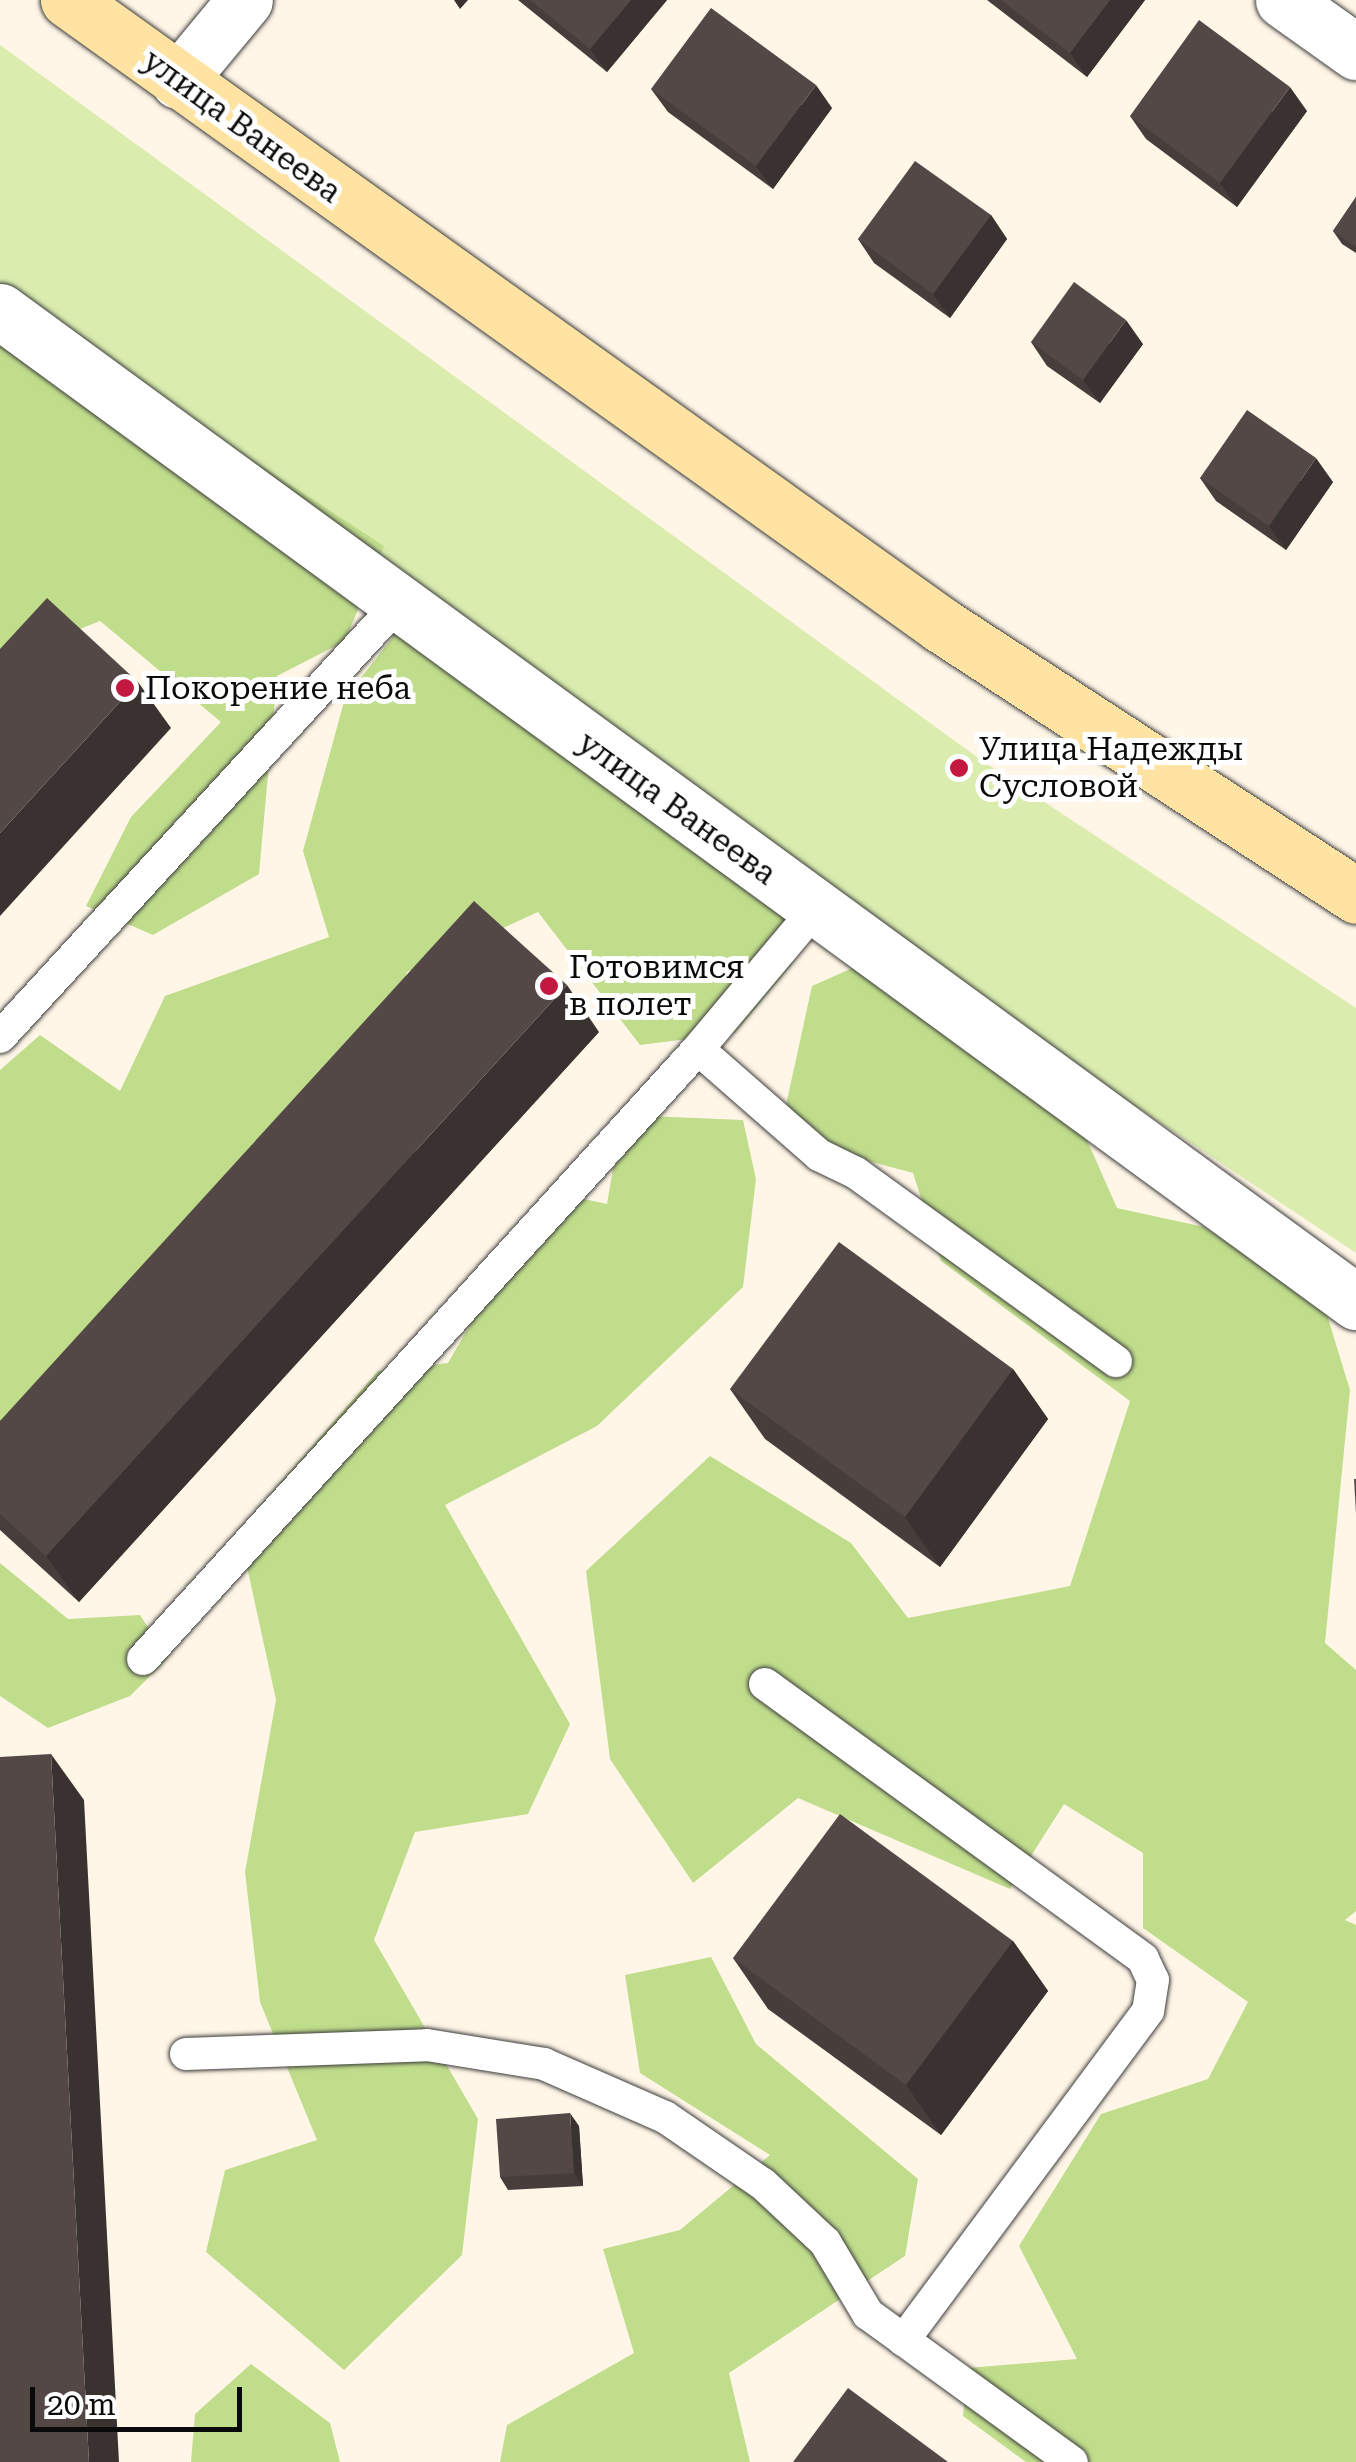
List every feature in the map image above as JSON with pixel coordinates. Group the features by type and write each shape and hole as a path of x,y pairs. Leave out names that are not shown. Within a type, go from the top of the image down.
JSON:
{"main road":[{"name":"улица Ванеева","path":"68,0 941,625 1356,896"}],"street":[{"path":"178,80 246,0"},
{"path":"1283,0 1356,52"},
{"name":"улица Ванеева","path":"0,311 814,911 1356,1302"}],"lane":[{"path":"0,1037 398,604"},
{"path":"143,1660 698,1049 814,911"},
{"path":"698,1049 819,1156 856,1174 1116,1361"},
{"path":"766,1684 1144,1959 1153,1980 1148,2011 904,2340"},
{"path":"186,2054 427,2045 544,2064 665,2117 763,2184 825,2242 868,2314 1072,2462"}],"green space":[{"path":"0,45 981,760 1356,1008 1356,1253 1098,1081 0,283"},
{"path":"25,311 384,546 345,641 277,676 259,874 153,935 86,906 131,817 221,722 100,621 0,661 0,315"},
{"path":"396,633 791,900 792,964 735,1033 640,1045 538,912 407,972 379,1057 0,1473 0,1070 40,1035 120,1091 165,996 329,937 303,851 345,698"},
{"path":"893,950 1055,1068 1117,1208 1204,1227 1324,1305 1350,1390 1325,1643 1356,1670 1356,1911 1345,1920 1356,1925 1356,2462 1026,2462 963,2416 968,2368 1077,2359 1019,2246 1101,2114 1208,2079 1248,2002 1143,1928 1143,1853 1064,1804 1010,1889 798,1798 693,1883 610,1759 586,1571 710,1456 851,1543 908,1618 1070,1586 1130,1401 941,1261 913,1173 779,1137 812,986"},
{"path":"622,1115 743,1120 756,1179 743,1287 597,1426 445,1505 570,1724 528,1814 415,1832 374,1940 478,2119 462,2255 344,2370 206,2252 225,2170 317,2140 260,2002 245,1872 276,1700 239,1530 378,1371 448,1363 547,1191 607,1204"},
{"path":"0,1563 68,1619 140,1615 168,1658 130,1696 48,1728 0,1696"},
{"path":"711,1957 756,2044 918,2179 905,2256 729,2373 750,2462 500,2462 507,2425 634,2353 603,2249 680,2230 770,2155 640,2073 625,1975"},
{"path":"251,2364 330,2423 340,2462 191,2462 195,2414"}],"building":[{"path":"530,0 631,0 590,49"},
{"path":"1001,0 1110,0 1070,53"},
{"path":"711,8 816,85 756,166 651,89"},
{"path":"1199,20 1290,87 1220,183 1130,116"},
{"path":"915,161 991,215 933,294 858,239"},
{"path":"1356,197 1356,247 1333,231"},
{"path":"1074,282 1126,320 1083,380 1031,342"},
{"path":"1247,410 1316,458 1269,526 1200,478"},
{"path":"47,598 138,682 0,833 0,649"},
{"path":"474,901 567,985 46,1556 0,1514 0,1421"},
{"path":"839,1242 1013,1369 905,1517 730,1389"},
{"path":"51,1754 89,2462 0,2462 0,1757"},
{"path":"840,1814 1013,1941 906,2085 733,1958"},
{"path":"570,2113 574,2173 500,2177 496,2119"},
{"path":"848,2388 948,2462 793,2462"}],"place":[{"name":"Покорение неба","path":"125,688"},
{"name":"Улица Надежды Сусловой","path":"959,768"},
{"name":"Готовимся в полет","path":"549,986"}]}
